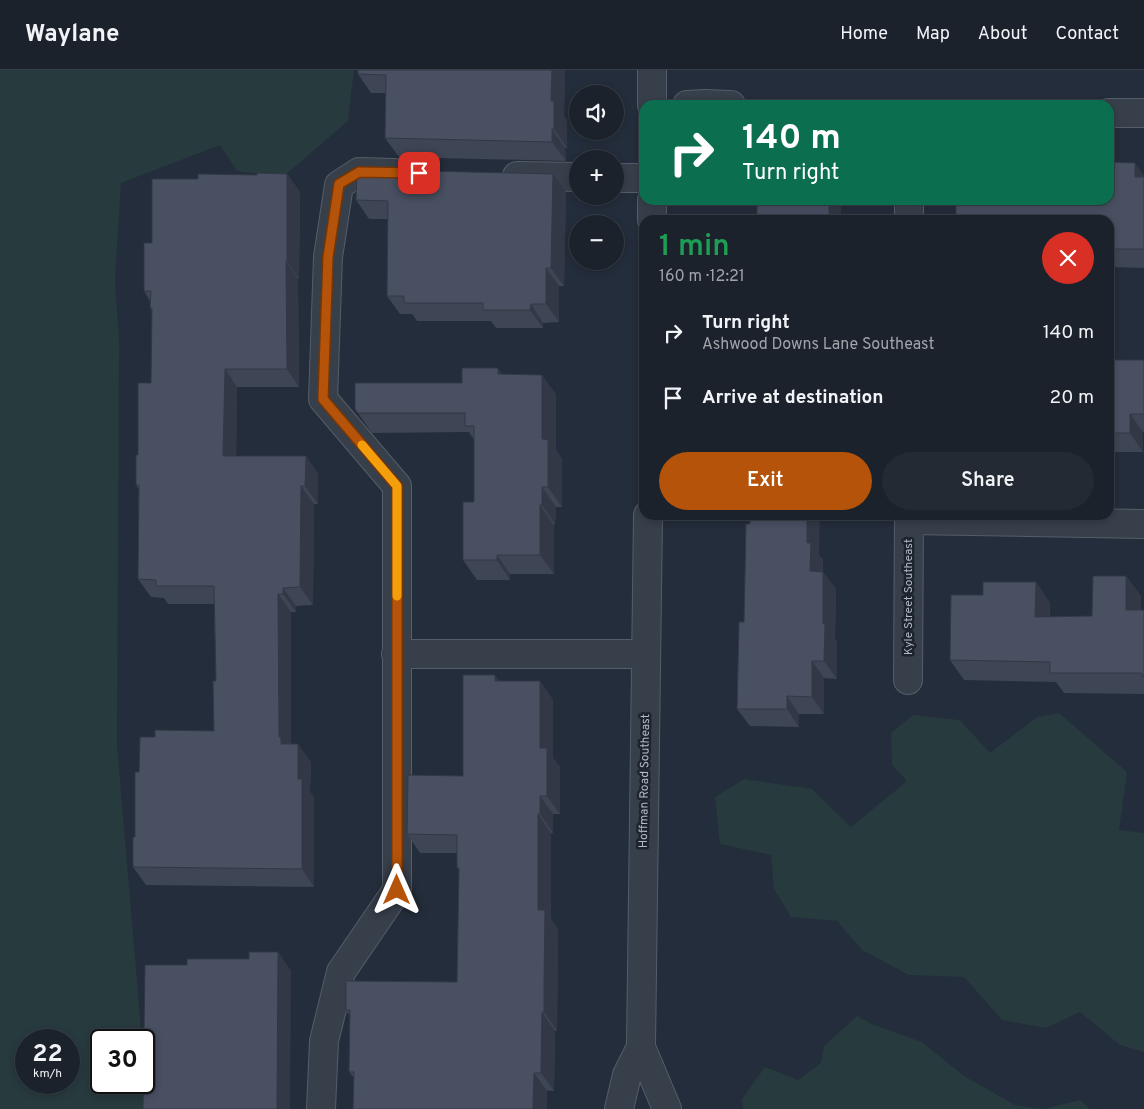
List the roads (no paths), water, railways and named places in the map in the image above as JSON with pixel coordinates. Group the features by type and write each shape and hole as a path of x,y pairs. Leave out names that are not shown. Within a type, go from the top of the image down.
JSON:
{"street":[{"path":"652,70 652,100"},
{"path":"1114,113 1144,113"},
{"path":"321,1109 324,1041 341,972 397,890 397,486 323,399 328,257 339,184 359,172 419,173"},
{"path":"488,175 569,177"},
{"path":"624,178 639,178"},
{"name":"Hoffman Road Southeast","path":"648,520 641,1046 667,1109"},
{"name":"Kyle Street Southeast","path":"908,520 908,680"},
{"path":"987,520 1144,524"},
{"path":"396,654 646,654"},
{"name":"Hoffman Road Southeast","path":"619,1109 627,1075 641,1046"}]}
